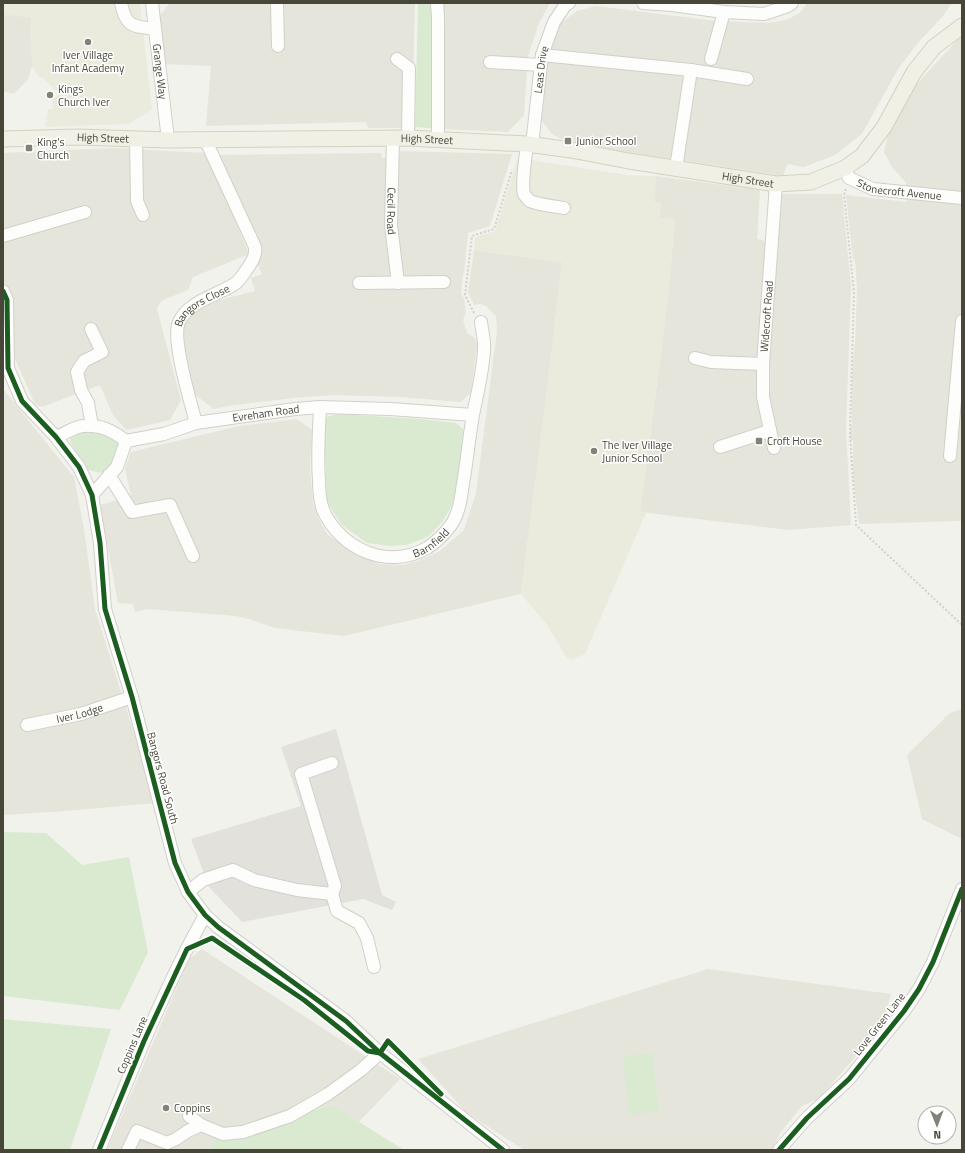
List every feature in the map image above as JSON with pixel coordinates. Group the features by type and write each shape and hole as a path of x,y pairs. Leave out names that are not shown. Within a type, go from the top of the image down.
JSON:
{"main road":[{"name":"High Street","path":"3,140 79,137 168,140 408,138 530,144 776,184 811,182 844,168 862,156 884,127 914,72 934,47 962,26"}],"street":[{"path":"121,3 127,20 132,25 155,29"},
{"name":"Grange Way","path":"152,3 168,140"},
{"path":"277,3 278,46"},
{"path":"437,3 438,140"},
{"name":"Leas Drive","path":"564,208 537,203 526,198 524,193 524,173 530,144 542,60 554,22 567,3"},
{"path":"643,3 673,4 724,12 764,14 788,6 792,3"},
{"path":"711,59 724,12"},
{"path":"397,59 409,68 408,138"},
{"path":"490,62 542,60 691,70 747,78"},
{"path":"676,168 691,70"},
{"name":"Cecil Road","path":"393,138 391,225 398,283"},
{"path":"136,139 137,201 142,215"},
{"name":"Bangors Close","path":"196,423 181,362 177,332 178,322 193,306 209,296 236,283 242,277 256,253 255,247 205,140"},
{"name":"Stonecroft Avenue","path":"844,168 849,178 873,189 962,198"},
{"name":"Widecroft Road","path":"774,448 763,397 763,364 776,184"},
{"path":"3,236 85,212"},
{"path":"359,283 444,282"},
{"name":"Bangors Road South","path":"3,291 7,300 8,368 22,401 56,437 79,467 92,495 100,543 105,609 132,697 175,863 188,892 205,915 218,927 346,1021 380,1053 503,1150"},
{"path":"950,456 962,320"},
{"name":"Barnfield","path":"320,407 318,470 320,494 323,510 333,526 352,544 365,552 379,556 399,557 427,548 452,524 460,503 485,348 481,322"},
{"path":"91,329 102,352 84,361 77,372 81,390 88,403 92,426"},
{"path":"695,358 711,362 763,364"},
{"name":"Evreham Road","path":"126,441 164,434 196,423 295,409 320,407 390,409 473,415"},
{"path":"56,437 82,426 99,426 115,433 126,441 117,467 92,495"},
{"path":"720,447 770,431"},
{"path":"109,475 132,512 170,505 193,556"},
{"name":"Iver Lodge","path":"27,724 81,714 132,697"},
{"path":"332,763 301,774 335,886 332,894 337,911 359,923 367,938 374,967"},
{"path":"188,892 203,880 233,870 254,880 290,888 332,894"},
{"name":"Love Green Lane","path":"780,1150 807,1118 849,1079 904,1011 919,989 933,962 962,889"},
{"name":"Coppins Lane","path":"99,1150 144,1041 186,949 205,915"},
{"path":"189,1116 201,1125 223,1134 243,1132 290,1116 328,1094 361,1070 380,1053"},
{"path":"128,1150 137,1130 167,1143 176,1140 188,1131 201,1125"}],"path":[{"path":"470,307 465,295 472,236 494,229 513,165"},
{"path":"844,195 854,292 850,434 856,525 962,625"}],"shaded area":[{"name":"Iver Village Infant Academy","path":"3,3 140,3 152,110 128,124 45,127 48,109 53,109 52,98 56,98 56,96 61,95 60,90 55,90 43,78 39,77 32,66 31,18 3,14"},
{"path":"170,3 415,3 412,128 368,128 366,122 206,126 211,66 164,64 158,18"},
{"path":"446,3 550,3 539,23 528,56 524,115 508,132 441,129"},
{"path":"807,3 952,3 943,16 917,44 898,69 862,134 835,155 804,167 787,164 783,176 570,143 553,135 542,121 547,52 554,32 561,23 577,11 596,6 716,21 768,23 786,20 800,13"},
{"path":"3,14 31,17 32,66 28,79 14,94 3,91"},
{"path":"962,35 962,521 859,524 853,477 853,440 850,440 850,426 852,426 852,376 857,288 855,260 853,259 846,195 907,202 906,183 892,167 884,152 890,126 910,91"},
{"path":"112,148 207,153 249,254 193,277 188,290 163,300 159,304 157,309 181,400 170,420 126,430 113,415 100,385 42,407 35,404 13,354 3,288 3,153"},
{"path":"401,151 512,154 490,226 468,233 461,293 464,299 466,312 463,320 467,333 475,338 477,345 471,392 461,402 399,397 334,395 294,398 214,409 194,394 179,334 196,306 255,291 251,278 262,274 216,155 381,153 382,158 399,157"},
{"name":"The Iver Village Junior School","path":"517,160 531,160 627,175 656,176 654,202 661,203 660,218 675,219 667,306 640,512 646,513 585,654 571,660 567,658 547,625 521,594 562,262 474,250 475,237 495,231"},
{"path":"656,176 760,190 757,239 776,244 781,194 842,194 851,286 846,430 851,525 788,530 640,512 667,306 675,220 660,218 654,202"},
{"path":"474,250 562,262 521,594 344,636 275,628 236,616 148,609 135,612 133,604 118,603 100,505 131,496 125,468 131,452 239,426 297,419 312,430 310,468 313,503 319,520 328,535 355,554 379,564 403,565 420,560 440,551 464,530 476,493 497,331 496,316 486,306 480,304 474,305 468,292"},
{"path":"3,389 74,477 84,529 95,609 156,803 3,815"},
{"path":"962,709 962,839 922,819 907,755 950,713"},
{"path":"336,729 382,895 396,902 392,910 363,899 242,922 209,887 191,839 301,806 281,747"},
{"path":"202,949 400,1079 359,1122 331,1105 215,1138 211,1150 107,1150 189,959"},
{"path":"708,969 891,994 882,1027 819,1098 802,1106 780,1133 773,1150 524,1150 467,1113 418,1059"}],"green space":[{"path":"418,3 446,3 441,129 415,127"},
{"path":"338,414 420,419 456,423 465,431 457,491 451,507 443,521 429,536 407,545 390,546 367,543 342,525 327,502 324,423 326,417"},
{"path":"74,431 106,431 117,443 118,449 111,466 101,473 88,470 70,442"},
{"path":"3,832 46,833 82,865 129,857 148,952 120,1010 3,996"},
{"path":"3,1019 111,1029 70,1150 3,1150"},
{"path":"652,1053 659,1111 629,1115 623,1056"},
{"path":"332,1105 404,1150 211,1150 215,1138"}],"cycle path":[{"path":"3,291 7,300 8,368 22,401 56,437 79,467 92,495 100,543 105,609 132,697 175,863 188,892 205,915 218,927 346,1021 380,1053 503,1150"},
{"path":"779,1150 807,1118 849,1079 904,1011 919,989 933,962 962,889"},
{"path":"99,1150 144,1041 187,949 212,938 304,1000 368,1051 380,1053 388,1041 441,1094"}],"place":[{"name":"Iver Village Infant Academy","path":"88,42"},
{"name":"Kings Church Iver","path":"50,95"},
{"name":"Junior School","path":"568,141"},
{"name":"King's Church","path":"29,148"},
{"name":"Croft House","path":"759,441"},
{"name":"The Iver Village Junior School","path":"594,451"},
{"name":"Coppins","path":"166,1108"}]}
